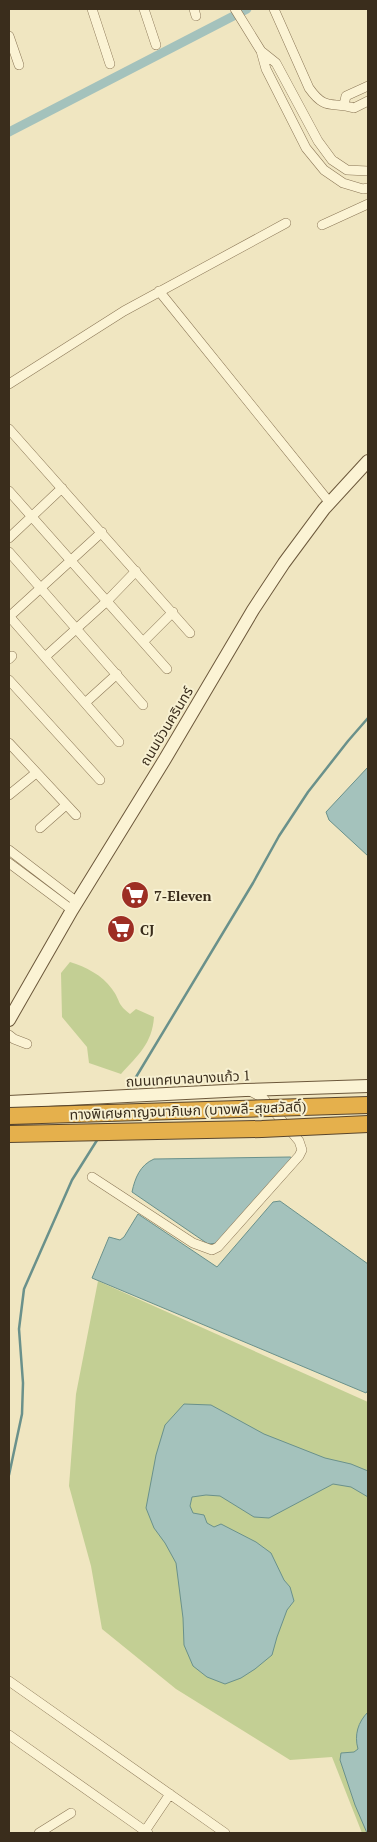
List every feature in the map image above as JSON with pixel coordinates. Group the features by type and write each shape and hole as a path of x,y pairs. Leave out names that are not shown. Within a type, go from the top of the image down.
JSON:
{"highway":[{"name":"ทางพิเศษกาญจนาภิเษก (บางพลี-สุขสวัสดิ์)","path":"9,1116 368,1105"},
{"name":"ทางพิเศษกาญจนาภิเษก (บางพลี-สุขสวัสดิ์)","path":"9,1134 262,1129 368,1124"}],"street":[{"path":"92,9 110,64"},
{"path":"144,9 156,45"},
{"path":"236,9 261,51 266,69 306,148 324,170 342,183 363,189 368,188"},
{"path":"274,9 309,88 316,98 332,106 344,105 354,108 368,101"},
{"path":"9,36 19,65"},
{"path":"261,51 276,63 318,140 332,160 347,170 368,172"},
{"path":"344,105 346,96 368,86"},
{"path":"306,148 318,140"},
{"path":"322,225 368,204"},
{"path":"9,384 99,325 286,223"},
{"path":"160,291 330,502"},
{"path":"9,429 190,633"},
{"name":"ถนนบัวนครินทร์","path":"9,1020 75,906 253,610 284,563 330,502 368,461"},
{"path":"9,538 62,488"},
{"path":"9,491 167,669"},
{"path":"102,532 9,616 119,742"},
{"path":"9,552 143,705"},
{"path":"45,657 107,602 136,571"},
{"path":"143,642 173,612"},
{"path":"86,703 117,674"},
{"path":"9,680 100,780"},
{"path":"9,743 76,815"},
{"path":"9,796 36,773"},
{"path":"40,828 66,805"},
{"path":"9,850 75,906"},
{"path":"9,863 75,906"},
{"path":"9,1035 27,1044"},
{"name":"ถนนเทศบาลบางแก้ว 1","path":"9,1102 368,1086"},
{"path":"92,1178 125,1197 193,1243 212,1250 218,1247 299,1156 302,1150 299,1141 263,1098 245,1090"},
{"path":"9,1681 225,1833"},
{"path":"9,1735 147,1832 170,1794"},
{"path":"39,1833 71,1813"}],"green space":[{"path":"70,962 88,969 99,976 112,989 123,1007 130,1014 136,1009 154,1017 147,1042 121,1074 89,1063 87,1047 62,1017 61,973"},
{"path":"98,1281 368,1402 368,1833 362,1833 332,1757 290,1760 176,1689 102,1629 91,1566 69,1486 76,1394"}],"water":[{"path":"368,767 368,856 329,820 326,812"},
{"path":"293,1158 218,1243 208,1244 132,1192 139,1172 154,1159"},
{"path":"280,1201 368,1264 368,1390 366,1393 92,1278 109,1237 120,1240 124,1237 138,1214 217,1267 273,1202"},
{"path":"184,1404 211,1405 264,1434 325,1458 351,1464 368,1471 368,1497 351,1487 333,1484 269,1518 254,1517 220,1496 192,1497 190,1506 193,1513 204,1515 207,1523 214,1527 221,1524 256,1542 271,1553 284,1580 290,1587 294,1601 287,1610 272,1655 241,1678 225,1684 207,1677 193,1666 184,1645 183,1618 176,1563 154,1528 146,1508 156,1455 165,1425"},
{"path":"368,1712 367,1833 355,1805 340,1760 341,1753 354,1752 358,1749 356,1739 358,1729"}],"waterway":[{"path":"9,132 247,9"},
{"path":"127,1092 253,883 279,836 308,792 368,718"},
{"path":"9,1475 22,1414 23,1383 19,1329 24,1289 72,1180 99,1137"}],"place":[{"name":"7-Eleven","path":"135,895"},
{"name":"CJ","path":"121,929"}]}
